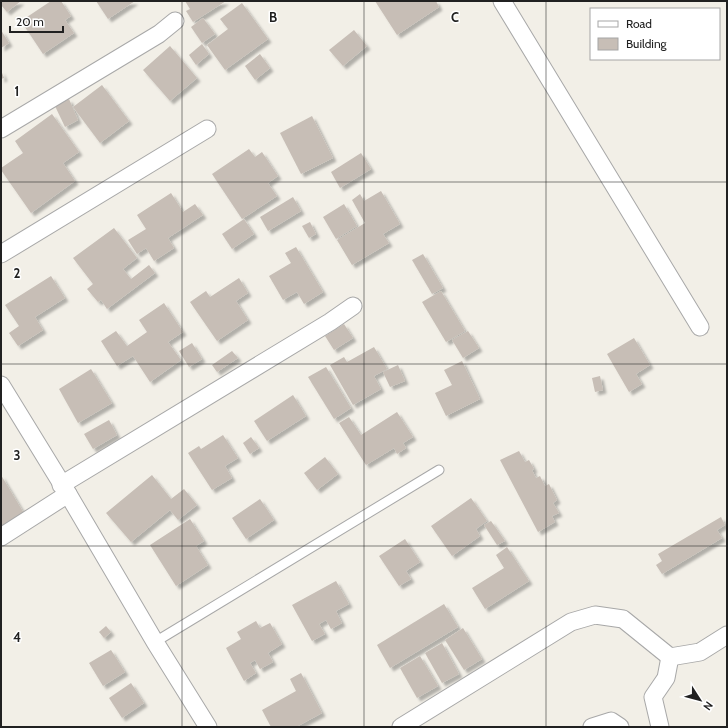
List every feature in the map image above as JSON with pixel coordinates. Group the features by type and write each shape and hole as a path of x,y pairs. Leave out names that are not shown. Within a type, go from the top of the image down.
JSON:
{"street":[{"path":"502,1 700,327"},
{"path":"1,129 159,34 175,21"},
{"path":"1,254 207,129"},
{"path":"1,537 65,490 324,326 353,306"},
{"path":"1,385 155,642 208,727"},
{"path":"401,727 571,622 595,615 623,619 670,657 700,652 727,635"},
{"path":"660,727 653,697 666,678 670,657"},
{"path":"592,727 611,721 620,727"}],"lane":[{"path":"155,642 439,470"}],"building":[{"path":"1,1 21,1 7,12 1,5"},
{"path":"51,1 61,1 71,16 65,20 74,33 43,54 21,21"},
{"path":"96,1 135,1 108,19"},
{"path":"185,1 226,1 193,22 186,11 190,9"},
{"path":"375,1 436,1 439,7 397,35"},
{"path":"242,3 268,39 225,70 207,45 228,29 220,19"},
{"path":"203,18 215,34 202,43 191,27"},
{"path":"1,30 9,43 1,48"},
{"path":"354,30 367,46 343,66 329,50"},
{"path":"202,44 209,54 196,65 189,55"},
{"path":"170,46 197,78 170,101 143,70"},
{"path":"260,54 270,68 255,80 245,66"},
{"path":"1,70 4,78 1,79"},
{"path":"102,85 129,121 100,143 73,107"},
{"path":"69,99 78,120 65,127 55,106"},
{"path":"52,114 79,152 63,163 75,181 31,213 1,168 23,153 15,141"},
{"path":"312,116 333,158 301,174 280,133"},
{"path":"249,149 255,157 262,152 278,176 268,183 277,196 242,219 212,174"},
{"path":"361,153 371,169 340,188 331,172"},
{"path":"381,191 400,224 383,234 389,243 352,265 337,240 365,223 352,200 360,194 364,201"},
{"path":"171,193 183,212 195,204 203,215 168,238 174,248 154,261 146,248 137,254 128,240 146,229 137,215"},
{"path":"293,197 301,211 268,231 260,217"},
{"path":"344,204 357,226 336,239 323,217"},
{"path":"244,219 254,234 232,249 222,234"},
{"path":"310,222 316,234 309,238 302,226"},
{"path":"114,228 137,258 123,269 131,279 149,265 155,273 107,309 101,300 98,302 87,289 93,284 73,258"},
{"path":"296,247 323,292 304,304 297,292 283,300 269,276 291,263 285,253"},
{"path":"423,254 443,288 432,294 412,260"},
{"path":"51,276 65,298 35,317 43,330 18,346 9,333 19,326 5,305"},
{"path":"239,278 248,293 236,301 248,320 217,341 190,302 206,291 210,297"},
{"path":"441,291 465,331 446,342 422,302"},
{"path":"164,303 183,332 168,342 181,360 150,382 133,356 117,366 101,341 116,331 127,346 147,332 139,320"},
{"path":"344,324 353,338 334,350 325,336"},
{"path":"468,331 479,348 463,358 452,340"},
{"path":"634,338 650,365 636,374 642,384 629,392 607,354"},
{"path":"192,343 202,359 189,367 179,351"},
{"path":"374,347 387,369 374,376 381,389 353,405 330,365 344,357 347,362"},
{"path":"232,351 238,358 217,372 212,365"},
{"path":"462,361 480,399 446,416 435,393 452,385 444,370"},
{"path":"398,365 405,381 390,387 383,372"},
{"path":"326,367 351,408 334,419 308,377"},
{"path":"91,369 112,403 78,423 59,389"},
{"path":"600,376 603,390 595,392 592,378"},
{"path":"293,395 306,416 267,441 254,421"},
{"path":"397,412 413,437 403,443 406,448 397,454 394,448 366,465 339,423 349,417 361,435"},
{"path":"109,420 117,435 93,449 84,434"},
{"path":"223,435 238,458 225,466 232,478 212,490 188,453 199,446 201,449"},
{"path":"251,437 259,448 250,454 243,443"},
{"path":"519,451 525,462 529,460 534,469 532,470 536,478 540,476 545,486 549,484 557,500 553,503 559,513 552,516 555,522 538,532 500,460"},
{"path":"325,457 338,474 317,490 304,473"},
{"path":"1,475 25,515 1,529"},
{"path":"152,475 171,499 184,489 197,505 178,520 170,510 131,542 106,513"},
{"path":"471,498 487,521 476,529 480,536 452,556 431,526"},
{"path":"260,499 274,520 246,539 232,518"},
{"path":"721,517 725,525 717,530 722,538 662,574 656,565 662,561 658,554"},
{"path":"190,519 204,541 196,546 208,565 176,586 150,545"},
{"path":"491,521 505,541 497,545 484,525"},
{"path":"405,539 420,562 406,571 411,579 399,586 379,556"},
{"path":"507,547 529,581 485,609 472,588 504,568 496,555"},
{"path":"336,581 349,604 336,611 342,623 331,629 326,620 319,624 325,634 312,641 292,605"},
{"path":"444,604 458,627 390,668 377,645"},
{"path":"256,621 260,628 270,623 282,644 268,653 273,662 260,669 255,660 250,663 256,673 244,681 226,648 241,639 237,632"},
{"path":"106,626 111,632 104,638 99,632"},
{"path":"463,628 482,659 464,670 445,640"},
{"path":"442,643 459,674 442,683 425,653"},
{"path":"111,650 125,672 103,686 89,663"},
{"path":"420,656 438,686 417,698 400,668"},
{"path":"301,673 322,713 296,727 271,727 262,710 296,691 290,679"},
{"path":"131,683 144,703 122,718 109,698"}]}
